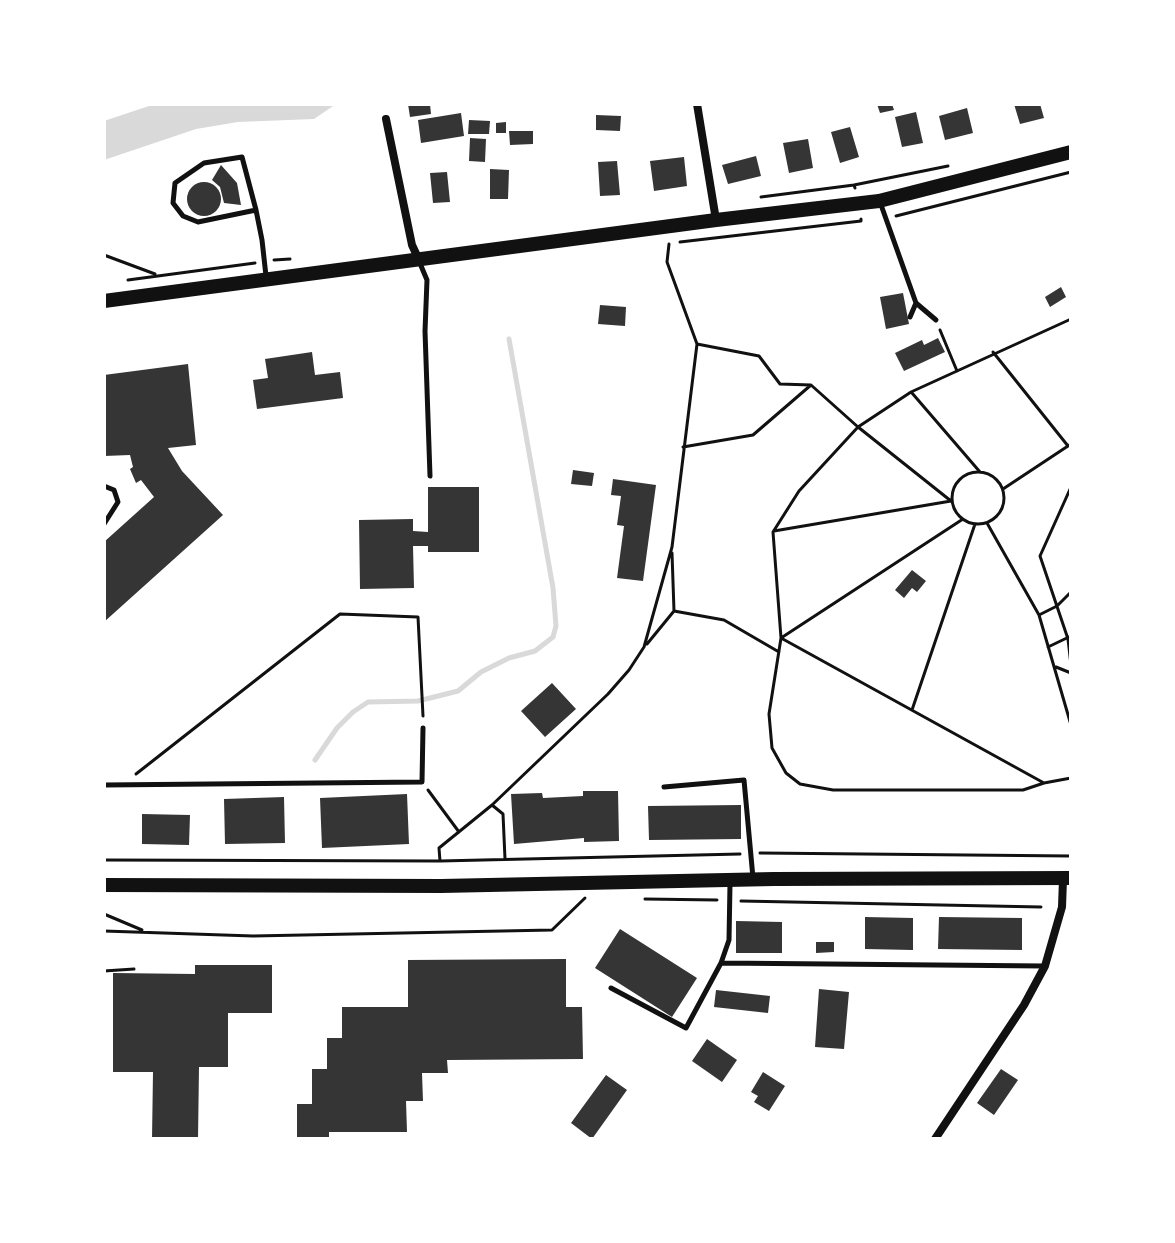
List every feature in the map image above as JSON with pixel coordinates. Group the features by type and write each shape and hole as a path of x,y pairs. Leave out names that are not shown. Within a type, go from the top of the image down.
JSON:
{"main road":[{"path":"104,301 879,201 1071,152"},
{"path":"104,885 441,886 753,879 1067,878"}],"street":[{"path":"697,104 716,220"},
{"path":"386,119 412,245 419,260"},
{"path":"935,1139 1024,1005 1045,966 1067,878"}],"lane":[{"path":"256,210 198,222 183,216 173,203 175,183 204,163 242,157 256,210 267,281"},
{"path":"879,201 916,303 936,320"},
{"path":"419,260 427,280 425,331 430,476"},
{"path":"910,317 916,303"},
{"path":"104,486 114,490 118,502 104,524"},
{"path":"104,785 422,782 423,728"},
{"path":"664,787 744,780 753,879"},
{"path":"611,988 686,1028 721,963 729,940 730,880"},
{"path":"721,963 1045,966"}],"path":[{"path":"440,861 439,848 492,805 608,694 674,611 672,547 697,344 667,262 667,244 884,219 1071,172"},
{"path":"760,197 854,185 861,221"},
{"path":"104,255 158,275"},
{"path":"118,282 294,258"},
{"path":"1071,319 911,392 858,427 799,491 773,532 781,638 769,714 772,748 786,773 800,784 833,790 1023,790 1071,778"},
{"path":"936,320 957,371"},
{"path":"697,344 759,356 780,384 811,385 951,501 963,519 975,524 994,519 1003,506 1003,489 994,477 980,472 911,392"},
{"path":"993,352 1070,445 1003,489"},
{"path":"683,447 753,435 811,385"},
{"path":"951,501 959,480 965,475 980,472"},
{"path":"1071,487 1040,556 1069,637 1071,665"},
{"path":"773,532 951,501"},
{"path":"781,638 963,519"},
{"path":"987,523 1039,615 1071,725"},
{"path":"912,710 975,524"},
{"path":"644,647 672,547"},
{"path":"1039,615 1057,606 1071,592"},
{"path":"674,611 724,620 779,652"},
{"path":"122,786 340,614 418,617 423,728"},
{"path":"1048,647 1069,637"},
{"path":"781,638 1044,783"},
{"path":"1055,667 1071,673"},
{"path":"422,782 459,832"},
{"path":"492,805 503,814 505,859"},
{"path":"104,860 440,861 751,853 1071,856"},
{"path":"104,931 253,936 552,930 586,898"},
{"path":"644,899 1041,907"},
{"path":"104,914 146,932"},
{"path":"104,971 134,969"}],"shaded area":[{"path":"155,104 336,104 314,119 238,122 196,129 104,160 104,121"}],"building":[{"path":"408,104 430,104 431,114 410,117"},
{"path":"877,104 892,104 894,110 880,113"},
{"path":"1014,104 1040,104 1044,118 1020,124"},
{"path":"967,108 973,133 945,140 939,116"},
{"path":"916,112 923,143 902,147 895,117"},
{"path":"461,113 464,136 421,143 418,120"},
{"path":"596,115 621,116 620,131 596,130"},
{"path":"469,120 490,121 489,134 468,134"},
{"path":"506,122 506,133 496,133 496,123"},
{"path":"850,127 859,157 840,163 831,132"},
{"path":"509,131 533,131 533,144 510,145"},
{"path":"470,138 486,139 485,162 469,161"},
{"path":"808,139 813,168 789,173 783,143"},
{"path":"756,156 761,176 728,184 722,165"},
{"path":"684,157 687,186 654,191 650,161"},
{"path":"617,161 620,195 600,196 598,162"},
{"path":"221,165 237,183 241,205 224,203 220,187 212,180"},
{"path":"490,169 509,170 508,199 490,199"},
{"path":"447,172 450,202 433,203 430,173"},
{"path":"204,182 216,187 221,199 216,211 204,216 192,211 187,199 192,187"},
{"path":"1061,287 1066,297 1050,307 1045,297"},
{"path":"903,293 909,324 886,329 880,297"},
{"path":"600,305 626,307 625,326 598,324"},
{"path":"938,338 945,352 904,371 895,353 922,340 924,345"},
{"path":"312,352 315,375 340,372 343,398 257,409 253,380 268,378 265,359"},
{"path":"188,364 196,445 168,448 182,471 223,515 104,622 104,542 154,497 141,480 136,483 130,469 133,467 130,455 104,456 104,375"},
{"path":"573,470 594,473 592,486 571,484"},
{"path":"613,479 656,485 643,581 617,578 624,526 617,525 621,496 611,495"},
{"path":"428,487 479,487 479,552 428,552 428,546 413,546 414,588 360,589 359,520 413,519 413,531 428,532"},
{"path":"912,570 926,581 917,592 912,588 904,598 895,590"},
{"path":"552,683 576,709 545,737 521,711"},
{"path":"583,791 618,791 619,841 584,842 584,838 514,844 511,794 542,793 543,798 583,796"},
{"path":"407,794 409,844 322,848 320,798"},
{"path":"284,797 285,843 225,844 224,799"},
{"path":"741,805 741,839 649,840 648,806"},
{"path":"142,814 190,815 189,845 142,844"},
{"path":"865,917 913,918 913,950 865,949"},
{"path":"939,917 1022,918 1022,950 938,949"},
{"path":"736,921 782,922 782,953 736,953"},
{"path":"620,929 697,978 672,1017 595,968"},
{"path":"816,942 834,942 834,952 816,953"},
{"path":"566,959 566,1007 582,1007 583,1059 447,1060 448,1073 422,1073 423,1101 406,1101 407,1132 329,1132 329,1139 297,1139 297,1104 312,1104 312,1069 327,1069 327,1038 342,1038 342,1007 408,1007 408,960"},
{"path":"195,965 272,965 272,1013 228,1013 228,1067 199,1067 198,1139 152,1139 153,1072 113,1072 113,973 195,974"},
{"path":"819,989 849,992 844,1049 815,1047"},
{"path":"716,990 770,996 768,1013 714,1007"},
{"path":"707,1039 737,1060 722,1082 692,1061"},
{"path":"1001,1069 1018,1080 994,1115 977,1103"},
{"path":"763,1072 785,1086 769,1111 754,1102 758,1096 751,1092"},
{"path":"606,1075 627,1090 592,1139 571,1123"}],"waterway":[{"path":"315,760 337,728 368,702 418,701 458,691 481,672 509,658 535,651 553,637 556,626 553,588 509,339"}]}
